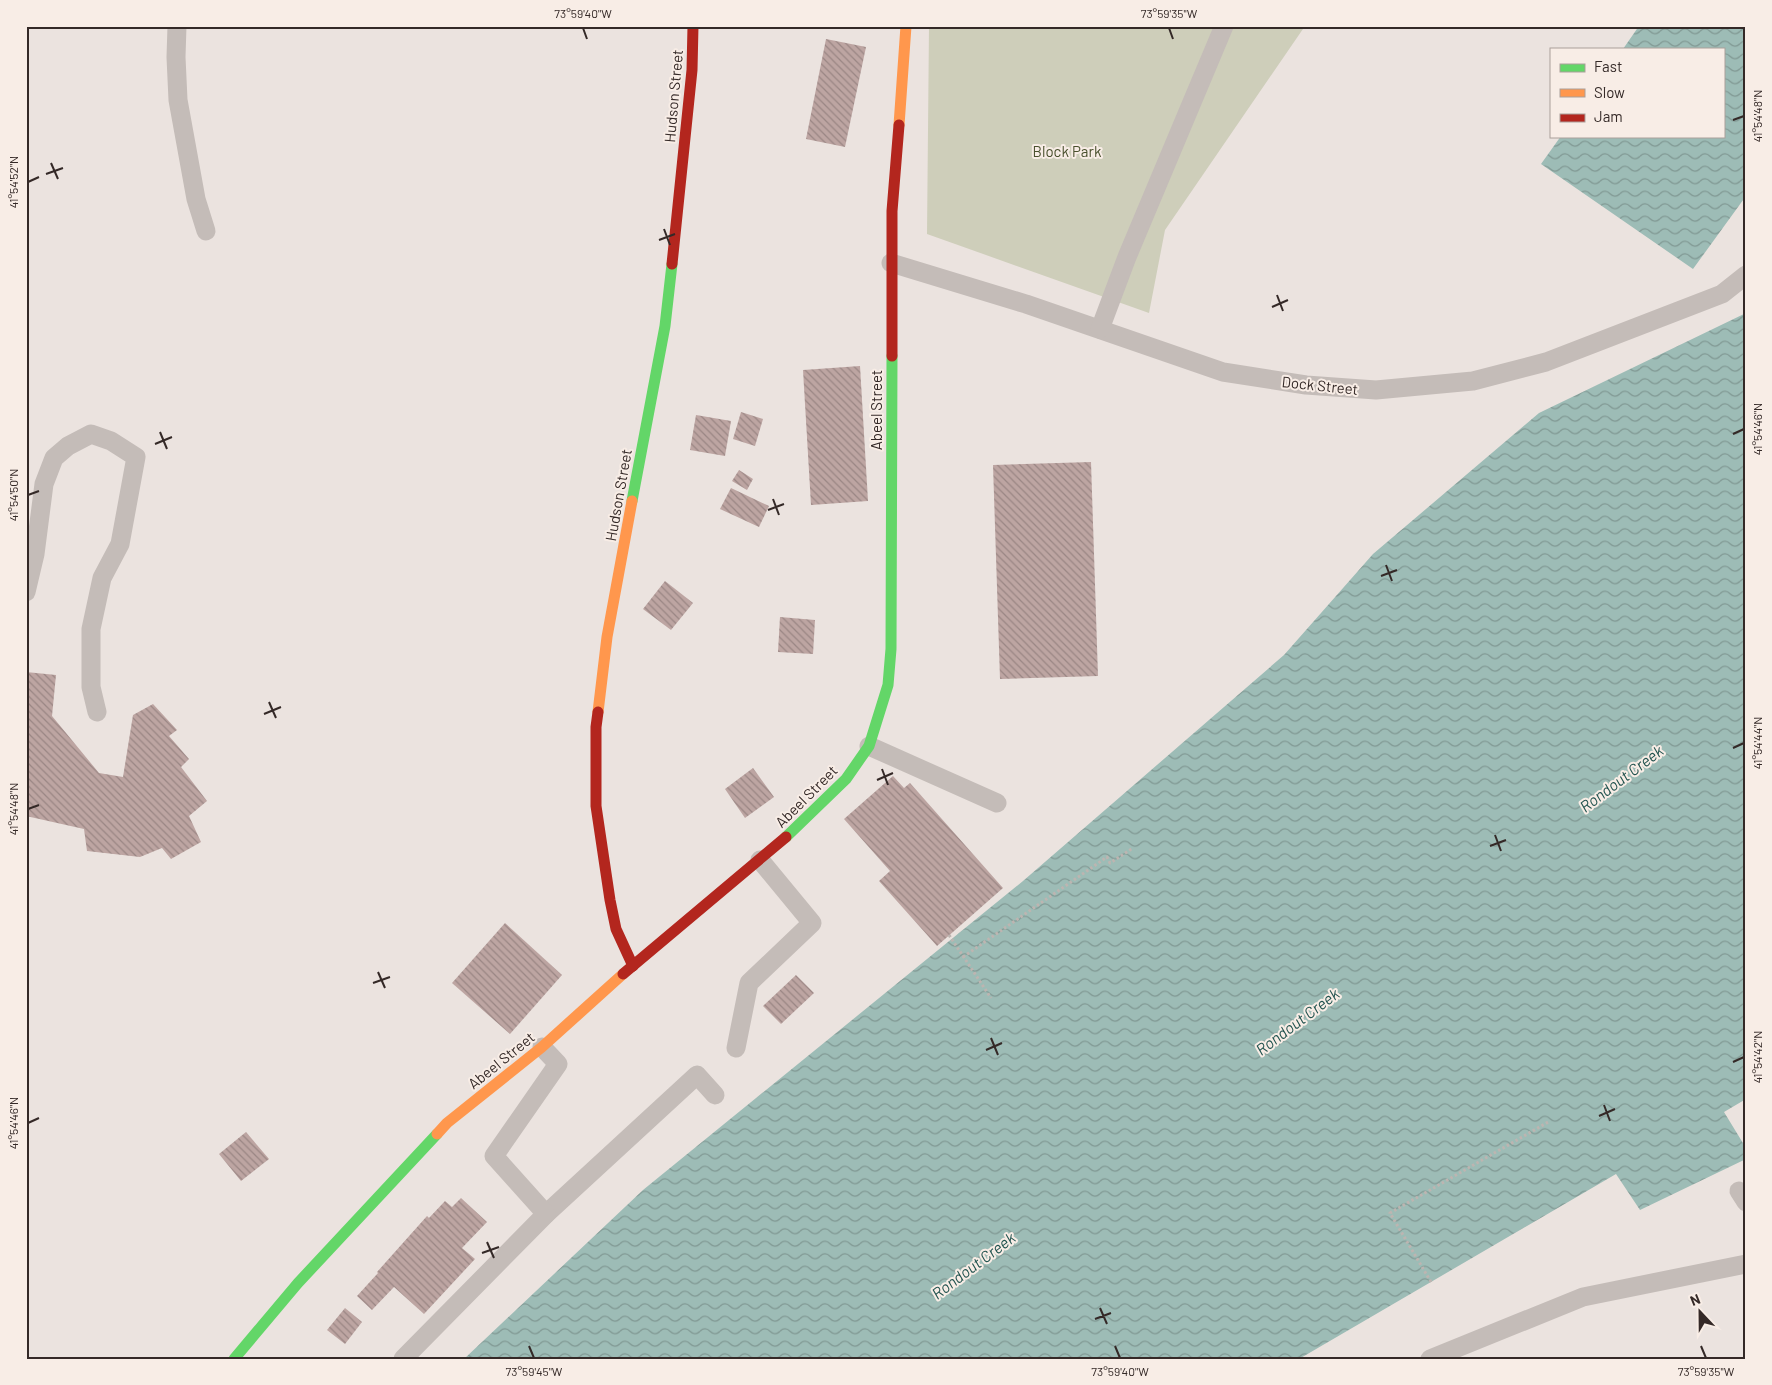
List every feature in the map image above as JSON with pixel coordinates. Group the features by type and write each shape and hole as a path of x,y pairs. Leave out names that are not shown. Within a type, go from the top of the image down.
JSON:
{"street":[{"name":"Hudson Street","path":"633,966 616,929 610,900 596,806 596,727 607,637 665,326 692,70 692,26"},
{"name":"Abeel Street","path":"234,1359 298,1283 447,1123 542,1047 633,966 795,830 846,779 869,746 888,686 891,649 892,211 906,26"}],"lane":[{"path":"177,26 178,100 196,198 206,231"},
{"path":"1100,329 1131,248 1224,26"},
{"name":"Dock Street","path":"891,263 1100,329 1224,372 1306,385 1376,390 1473,381 1546,362 1722,294 1746,275"},
{"path":"26,592 34,554 44,484 54,458 68,446 91,434 111,441 136,457 120,544 102,578 91,629 91,687 97,712"},
{"path":"869,746 997,803"},
{"path":"736,1048 749,983 812,922 760,860"},
{"path":"542,1047 558,1064 494,1156 546,1214"},
{"path":"403,1359 546,1214 697,1075 715,1095"},
{"path":"1430,1359 1583,1297 1746,1264"}],"path":[{"path":"963,957 1106,857 1110,862 1133,848"},
{"path":"950,935 991,998"},
{"path":"1431,1282 1390,1213 1550,1121"}],"green space":[{"name":"Block Park","path":"929,26 1305,26 1165,230 1149,313 927,234"}],"water":[{"path":"1639,26 1746,26 1746,196 1693,269 1541,164 1560,138 1724,138 1724,48 1624,48"},
{"name":"Rondout Creek","path":"1746,313 1746,1099 1724,1112 1746,1148 1746,1159 1640,1210 1616,1174 1299,1359 464,1359 643,1190 1023,881 1284,655 1373,554 1539,413"}],"building":[{"path":"826,39 866,47 845,147 806,139"},
{"path":"860,366 868,501 811,505 803,370"},
{"path":"741,412 763,419 755,446 733,439"},
{"path":"696,415 731,421 725,456 690,450"},
{"path":"1091,462 1098,676 1000,679 993,465"},
{"path":"739,470 753,479 747,490 732,481"},
{"path":"731,488 769,506 759,527 720,509"},
{"path":"665,581 693,603 671,630 643,609"},
{"path":"780,617 815,620 813,654 778,652"},
{"path":"26,672 56,675 52,716 99,773 123,777 133,715 153,704 177,730 169,736 189,759 181,767 207,801 189,816 201,842 171,859 162,848 140,857 87,851 84,829 26,816"},
{"path":"753,768 774,797 745,818 725,789"},
{"path":"893,776 904,788 910,783 1003,888 937,946 879,881 890,871 844,819"},
{"path":"505,923 562,975 510,1034 452,983"},
{"path":"796,975 814,993 781,1024 763,1006"},
{"path":"246,1132 269,1159 241,1181 219,1154"},
{"path":"461,1198 487,1222 462,1248 475,1259 424,1314 394,1287 372,1310 357,1296 427,1216 429,1218 445,1201 452,1207"},
{"path":"345,1308 362,1322 345,1344 327,1330"}],"traffic: fast":[{"path":"632,501 665,326 672,264"},
{"path":"786,837 846,779 869,746 888,685 891,649 892,356"},
{"path":"234,1359 298,1283 437,1134"}],"traffic: slow":[{"path":"899,125 906,26"},
{"path":"598,712 607,637 632,501"},
{"path":"437,1134 447,1123 542,1047 623,974"}],"traffic: jam":[{"path":"672,264 692,70 693,26"},
{"path":"892,356 892,211 899,125"},
{"path":"598,712 596,727 596,806 616,929 633,966"},
{"path":"623,974 786,837"}]}
